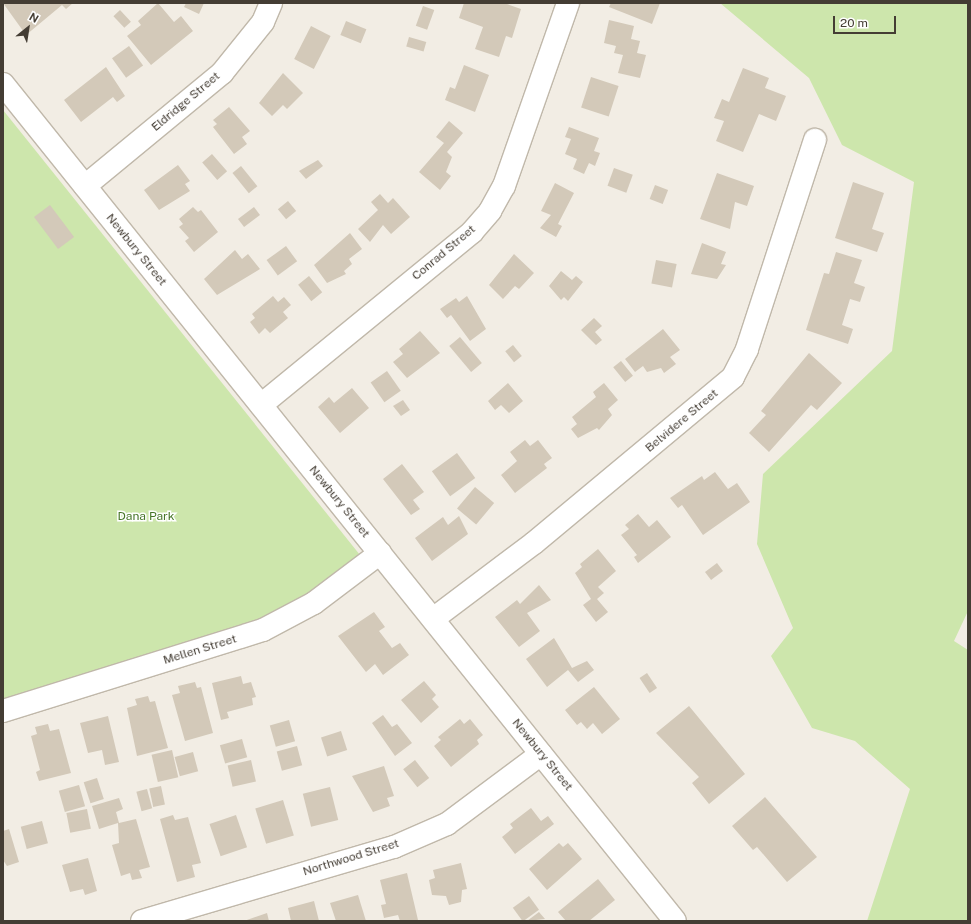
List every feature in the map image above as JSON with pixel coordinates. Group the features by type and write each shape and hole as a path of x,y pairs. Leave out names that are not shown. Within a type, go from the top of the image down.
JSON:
{"street":[{"name":"Eldridge Street","path":"85,186 222,73 263,22 271,3"},
{"name":"Conrad Street","path":"261,405 472,232 490,211 507,179 568,3"},
{"name":"Newbury Street","path":"3,84 675,921"},
{"name":"Belvidere Street","path":"433,619 534,543 733,377 747,349 815,140"},
{"name":"Mellen Street","path":"3,711 262,630 314,603 380,553"},
{"name":"Northwood Street","path":"142,921 394,847 447,824 541,754"}],"green space":[{"path":"720,3 968,3 968,611 954,641 968,650 968,921 867,921 910,789 855,741 812,728 771,656 793,628 757,544 763,474 892,351 914,182 842,145 809,78"},
{"name":"Dana Park","path":"3,110 364,560 306,605 3,712"}],"building":[{"path":"3,3 73,3 66,9 62,5 26,35"},
{"path":"158,3 174,22 181,16 193,31 151,65 127,36 141,25 138,21"},
{"path":"186,3 204,3 199,14 184,7"},
{"path":"464,3 504,3 521,9 512,38 506,36 499,57 475,49 483,27 459,18"},
{"path":"611,3 660,3 652,24 609,7"},
{"path":"423,6 434,10 427,30 416,26"},
{"path":"120,10 131,22 124,28 113,16"},
{"path":"609,20 634,26 631,39 640,41 637,53 646,55 640,78 618,73 623,55 614,53 616,46 604,43"},
{"path":"346,21 366,29 361,43 340,35"},
{"path":"311,26 331,36 314,69 294,59"},
{"path":"409,37 426,42 424,52 406,47"},
{"path":"129,46 143,65 126,78 112,58"},
{"path":"464,65 489,75 475,112 445,100 450,87 455,89"},
{"path":"106,67 125,96 117,102 113,97 81,122 64,100"},
{"path":"743,68 769,78 765,88 786,96 776,121 759,114 743,152 716,141 724,121 714,118 722,99 729,102"},
{"path":"283,73 303,93 287,109 283,105 272,116 259,103"},
{"path":"591,77 619,86 609,116 581,107"},
{"path":"229,107 250,131 242,137 247,144 234,154 213,127 217,124 213,120"},
{"path":"449,121 463,133 447,152 452,157 446,172 451,176 440,190 419,172 444,143 436,137"},
{"path":"569,127 599,138 594,151 600,153 595,166 589,163 584,174 573,169 577,159 565,154 571,139 565,137"},
{"path":"212,154 227,171 217,180 202,163"},
{"path":"318,160 323,166 306,179 299,171"},
{"path":"178,165 190,181 185,184 190,191 159,210 144,190"},
{"path":"241,166 257,186 249,193 232,173"},
{"path":"614,168 633,175 626,193 608,186"},
{"path":"717,173 754,186 747,206 735,202 730,229 700,219"},
{"path":"853,182 884,193 872,229 884,233 877,252 835,238"},
{"path":"555,183 574,193 558,224 562,226 556,237 540,228 551,215 541,211"},
{"path":"655,185 668,190 663,204 650,199"},
{"path":"380,194 388,203 393,198 410,217 391,234 383,225 370,242 358,229 378,210 371,202"},
{"path":"288,201 296,211 286,219 278,209"},
{"path":"50,205 74,237 58,249 34,217"},
{"path":"193,207 198,212 201,210 218,232 194,252 185,241 189,238 179,227 183,224 179,219"},
{"path":"254,207 260,215 244,227 238,219"},
{"path":"350,233 362,249 349,259 352,264 344,271 346,274 327,283 314,265"},
{"path":"702,243 726,252 721,264 726,265 717,279 691,274"},
{"path":"286,246 297,261 278,275 267,260"},
{"path":"235,250 242,259 248,254 260,269 217,295 204,279"},
{"path":"836,252 862,260 854,283 865,287 860,302 850,299 842,325 853,329 848,344 806,330 824,273 829,274"},
{"path":"514,254 534,273 519,289 515,286 503,299 489,285"},
{"path":"656,260 677,264 672,288 651,284"},
{"path":"561,271 572,280 576,276 583,282 568,301 564,297 561,300 549,286"},
{"path":"309,276 322,292 311,301 298,285"},
{"path":"273,296 278,302 284,297 291,305 283,312 288,318 270,333 265,328 259,334 250,322 255,318 252,314"},
{"path":"467,296 486,329 470,341 451,315 447,318 440,309 456,298 459,302"},
{"path":"594,318 602,326 595,332 602,340 596,345 581,330"},
{"path":"663,329 680,350 670,357 676,364 664,373 661,368 647,372 643,366 635,372 625,359"},
{"path":"420,331 440,353 407,378 393,362 403,354 399,349"},
{"path":"460,337 482,363 471,372 449,346"},
{"path":"513,345 522,356 514,362 505,351"},
{"path":"809,353 842,383 817,410 811,405 769,452 749,433 766,415 761,411"},
{"path":"621,361 633,376 625,382 613,367"},
{"path":"387,371 401,391 384,402 371,382"},
{"path":"508,383 523,401 509,413 501,405 495,410 488,401"},
{"path":"604,383 618,400 608,409 612,415 599,430 597,428 578,438 571,429 577,424 572,417 596,397 593,392"},
{"path":"352,388 369,408 340,433 318,407 329,397 334,403"},
{"path":"403,400 410,410 401,416 393,406"},
{"path":"525,440 530,446 538,440 552,458 544,464 547,468 515,493 501,475 517,461 510,452"},
{"path":"457,453 475,478 450,496 432,471"},
{"path":"402,464 424,492 413,500 420,509 411,515 383,479"},
{"path":"715,472 728,489 737,483 750,502 703,535 682,505 678,508 670,498 702,476 704,480"},
{"path":"475,487 494,503 476,525 457,508"},
{"path":"638,514 649,527 657,520 671,537 638,563 634,557 637,555 621,535 629,529 625,525"},
{"path":"459,516 468,534 432,561 415,538 443,517 448,525"},
{"path":"598,549 616,571 598,587 604,593 597,599 608,612 596,622 583,605 591,599 575,573 582,567 580,564"},
{"path":"717,563 723,571 711,580 705,572"},
{"path":"539,585 551,600 527,613 540,631 519,647 495,617 517,600 520,604"},
{"path":"374,612 385,627 379,631 392,648 400,643 409,655 383,675 375,664 366,672 338,636"},
{"path":"554,638 572,668 587,661 594,670 578,682 568,670 547,687 526,659"},
{"path":"647,673 657,688 650,693 640,678"},
{"path":"241,676 243,684 251,682 256,697 252,698 253,705 227,712 229,718 221,720 212,683"},
{"path":"424,681 436,695 432,699 439,707 421,723 401,700"},
{"path":"195,682 197,688 201,687 213,733 185,741 172,695 180,693 178,686"},
{"path":"594,687 620,719 602,734 593,723 587,729 581,722 577,725 565,710"},
{"path":"148,696 150,702 155,701 168,748 137,756 127,708 137,705 135,699"},
{"path":"689,706 745,774 709,804 692,783 699,777 656,733"},
{"path":"383,715 392,727 397,724 412,743 395,756 372,723"},
{"path":"108,716 119,762 105,765 102,750 88,753 80,723"},
{"path":"460,719 464,724 470,719 483,735 477,740 479,744 451,767 434,746 441,740 438,737"},
{"path":"289,720 295,741 276,747 270,726"},
{"path":"48,724 50,731 59,729 71,773 39,781 36,772 40,770 31,736 37,734 35,727"},
{"path":"341,731 347,750 327,757 321,737"},
{"path":"242,739 247,757 225,764 220,745"},
{"path":"297,746 302,765 282,771 277,751"},
{"path":"172,750 178,777 158,782 152,755"},
{"path":"193,752 198,771 180,776 175,757"},
{"path":"251,760 256,781 233,787 228,765"},
{"path":"415,760 429,778 417,787 403,769"},
{"path":"384,766 394,796 387,798 390,806 373,812 352,776"},
{"path":"97,778 104,799 90,803 84,782"},
{"path":"79,785 85,806 65,812 59,791"},
{"path":"161,786 165,805 153,807 149,788"},
{"path":"330,787 338,820 311,827 303,794"},
{"path":"147,789 152,808 142,811 136,792"},
{"path":"765,797 817,857 787,882 757,847 753,850 732,826"},
{"path":"119,798 123,809 116,812 119,823 136,819 150,867 139,870 142,878 132,880 130,873 121,876 112,845 119,843 118,823 99,829 92,806"},
{"path":"283,800 294,835 266,844 255,808"},
{"path":"531,808 541,821 548,816 554,824 515,854 502,837 513,828 510,824"},
{"path":"87,809 91,829 70,833 66,813"},
{"path":"173,815 175,820 188,817 201,863 192,865 195,877 177,882 160,819"},
{"path":"236,815 247,847 221,856 210,824"},
{"path":"42,821 48,843 27,849 21,827"},
{"path":"9,829 19,862 7,866 3,860 3,831"},
{"path":"559,843 563,847 568,843 582,859 547,890 529,869"},
{"path":"88,858 97,891 85,895 83,889 70,892 62,865"},
{"path":"461,863 467,889 462,890 461,902 449,905 446,896 432,895 429,880 435,878 433,870"},
{"path":"407,873 418,920 400,921 398,915 384,918 381,905 386,904 380,880"},
{"path":"598,879 615,900 589,921 566,921 558,912"},
{"path":"358,895 366,921 336,921 330,903"},
{"path":"529,896 539,910 522,921 513,908"},
{"path":"314,901 319,921 291,921 288,908"},
{"path":"539,912 545,919 527,921"},
{"path":"267,913 269,921 244,921"}]}
